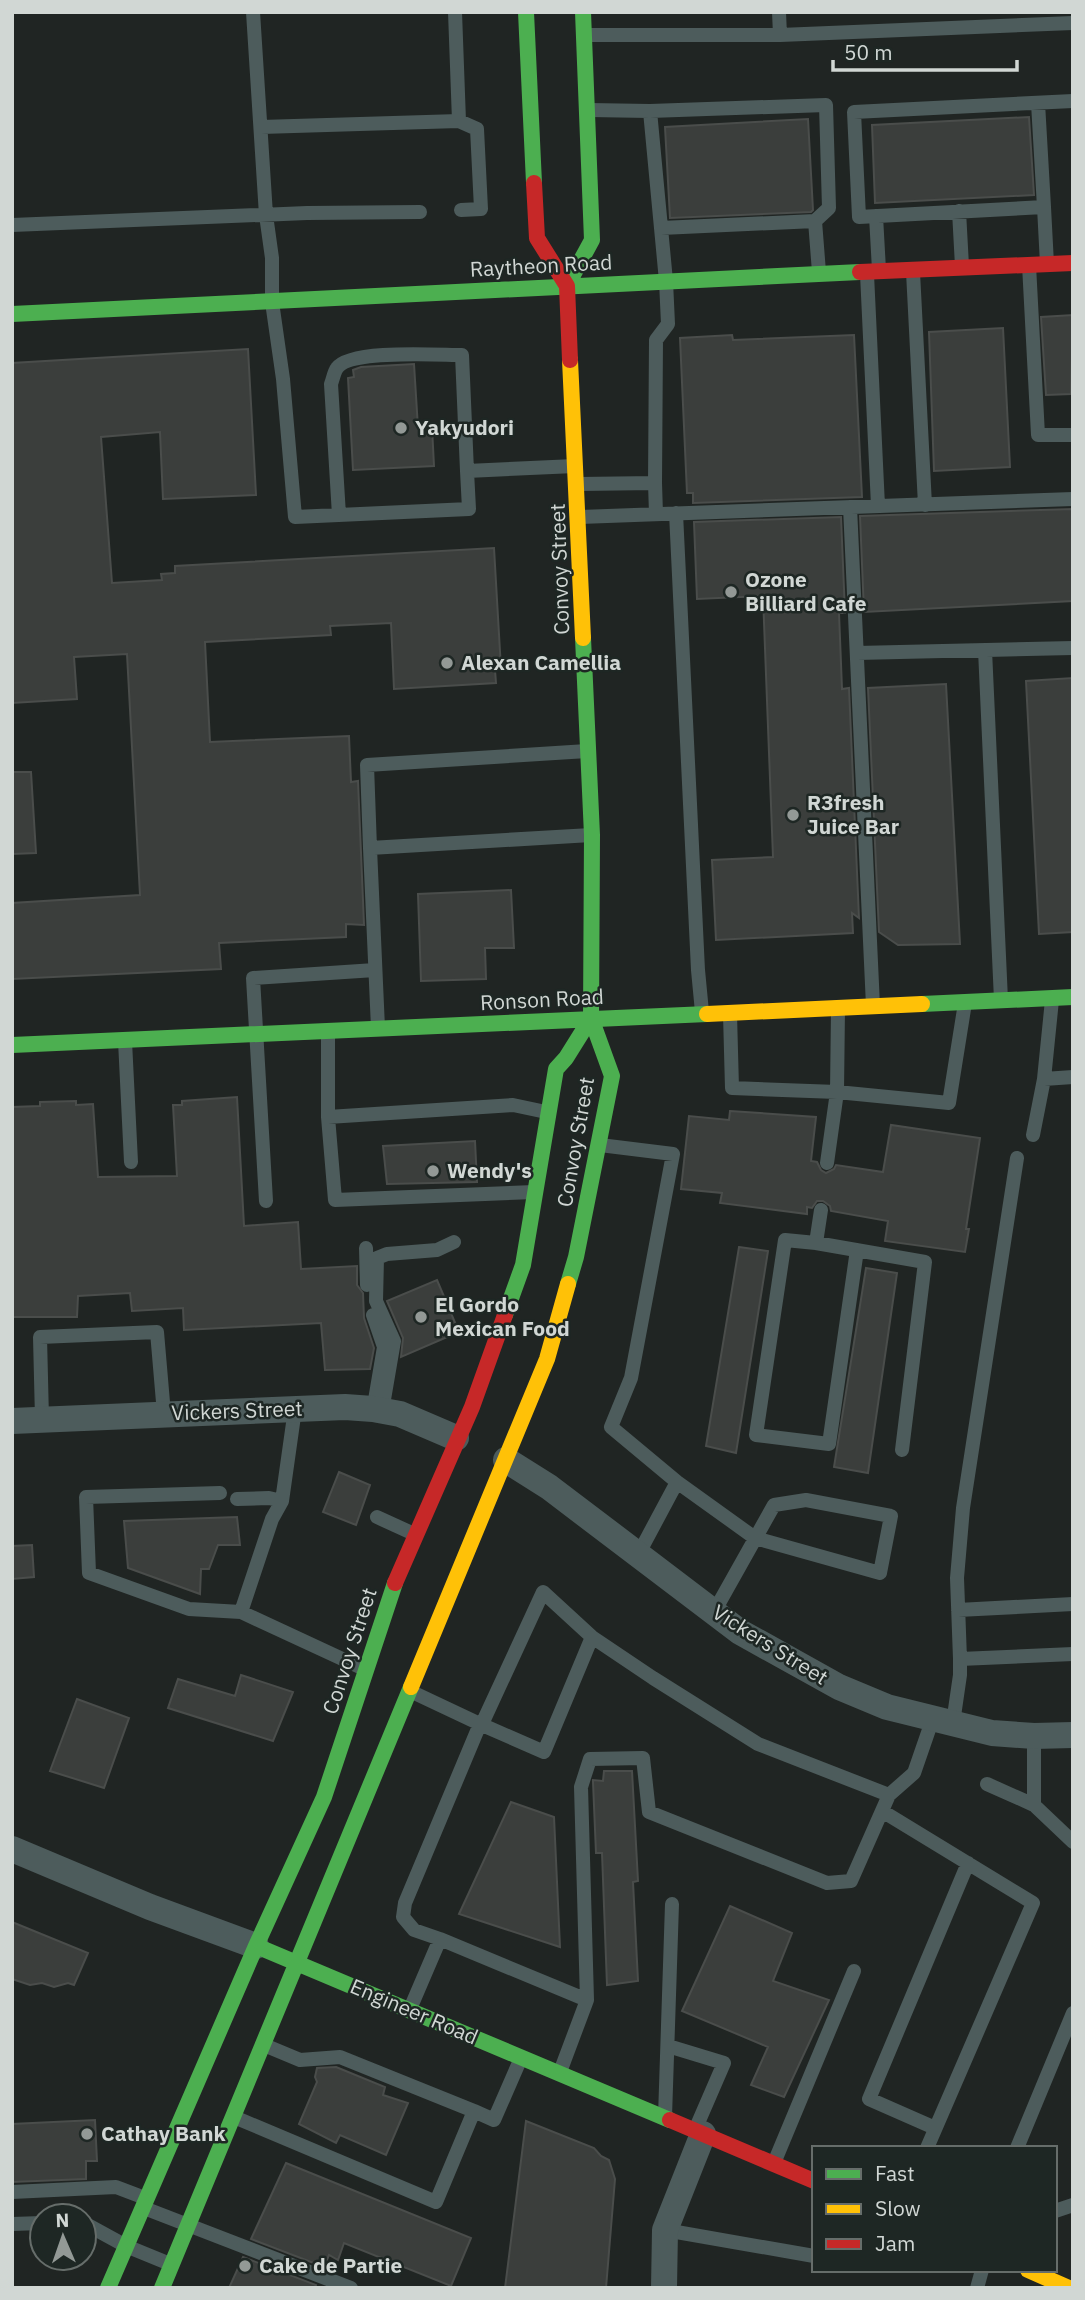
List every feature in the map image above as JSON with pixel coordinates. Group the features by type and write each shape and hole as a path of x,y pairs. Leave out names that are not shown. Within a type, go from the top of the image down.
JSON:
{"main road":[{"name":"Convoy Street","path":"162,2288 547,1359 565,1303 611,1076 591,1018 593,835 567,286 537,238 526,12"},
{"path":"567,286 592,240 583,12"},
{"name":"Raytheon Road","path":"12,314 1073,263"},
{"name":"Ronson Road","path":"12,1045 1073,997"},
{"name":"Convoy Street","path":"108,2288 256,1946 324,1797 398,1574 415,1534 462,1444 472,1407 523,1265 556,1069 591,1018"},
{"path":"509,1354 523,1265"},
{"path":"499,1434 506,1460"},
{"path":"424,1616 430,1639"},
{"name":"Engineer Road","path":"256,1946 812,2180"},
{"path":"1032,2272 1064,2287"}],"street":[{"name":"Vickers Street","path":"12,1420 345,1407 400,1414 462,1444"},
{"name":"Vickers Street","path":"506,1460 549,1487 740,1632 839,1688 887,1707 992,1733 1073,1735"},
{"name":"Engineer Road","path":"12,1849 150,1908 256,1946"},
{"path":"664,2288 665,2230 699,2132"}],"lane":[{"path":"253,12 266,215 272,258 272,302 283,379 295,517 339,515 469,509 462,355 369,356 351,358 337,367 331,384 339,515"},
{"path":"455,12 459,121"},
{"path":"779,12 780,35"},
{"path":"584,36 780,35 1073,23"},
{"path":"1044,207 859,217 853,112 1073,101"},
{"path":"1038,103 1047,264"},
{"path":"587,110 650,111 826,105 829,208 816,221 661,228"},
{"path":"650,111 668,324 656,340 656,514"},
{"path":"261,127 459,121 477,129 481,209 461,210"},
{"path":"959,211 962,268"},
{"path":"12,225 420,212"},
{"path":"876,216 873,272 878,506"},
{"path":"816,221 819,275"},
{"path":"1030,265 1038,435 1073,435"},
{"path":"913,270 925,505"},
{"path":"467,471 576,466"},
{"path":"577,484 655,483"},
{"path":"579,517 1073,499"},
{"path":"850,507 873,1006"},
{"path":"676,513 702,1014"},
{"path":"857,653 1073,648"},
{"path":"985,650 1001,1000"},
{"path":"378,1028 367,765 589,751"},
{"path":"370,848 593,835"},
{"path":"266,1201 253,978 375,970"},
{"path":"1033,1135 1044,1079 1052,998"},
{"path":"730,1012 732,1088 837,1092 949,1103 965,1002"},
{"path":"827,1163 837,1092 838,1008"},
{"path":"328,1030 328,1117 335,1200 535,1192"},
{"path":"125,1040 131,1163"},
{"path":"1044,1079 1073,1077"},
{"path":"328,1117 513,1105 549,1112"},
{"path":"599,1144 673,1154 631,1378 611,1427 677,1482 755,1538 880,1573 891,1517 806,1500 774,1505 755,1538 714,1612"},
{"path":"559,2073 587,2000 581,1787 590,1759 643,1758 649,1812 827,1883 851,1881 889,1795 914,1773 943,1721 960,1675 957,1578 963,1508 1017,1158"},
{"path":"816,1243 821,1210"},
{"path":"857,1250 829,1444 755,1435 785,1240 816,1243 857,1250 925,1262 902,1450"},
{"path":"378,1410 394,1341 376,1301 377,1258 387,1254 437,1250 454,1242"},
{"path":"366,1248 367,1299 384,1347 378,1410"},
{"path":"42,1419 40,1337 157,1332 164,1414"},
{"path":"241,1612 272,1519 282,1501 295,1409"},
{"path":"638,1555 677,1482"},
{"path":"220,1493 86,1497 89,1573 189,1608 241,1612 365,1670"},
{"path":"237,1499 269,1497 282,1501"},
{"path":"377,1517 415,1534"},
{"path":"587,2000 414,1930 403,1917 405,1903 481,1724 543,1592 592,1637 758,1744 889,1795"},
{"path":"958,1610 1073,1604"},
{"path":"408,1691 544,1752 592,1637"},
{"path":"960,1659 1073,1654"},
{"path":"1034,1736 1034,1805"},
{"path":"987,1784 1034,1805 1073,1843"},
{"path":"882,1811 1033,1903 927,2146"},
{"path":"935,2129 869,2099 968,1863"},
{"path":"665,2118 672,1904"},
{"path":"409,2010 440,1939"},
{"path":"774,2164 854,1971"},
{"path":"1018,2146 1073,2014"},
{"path":"263,2044 300,2060 340,2057 494,2120 521,2057"},
{"path":"668,2046 724,2063 699,2132"},
{"path":"233,2116 436,2202 474,2111"},
{"path":"12,2192 116,2187 188,2224 351,2288"},
{"path":"98,2230 127,2246 172,2264"},
{"path":"665,2230 812,2256"}],"building":[{"path":"1029,117 1034,195 875,203 872,125"},
{"path":"808,119 811,212 670,218 665,127"},
{"path":"1073,315 1071,394 1046,395 1041,317"},
{"path":"1003,328 1010,467 934,471 929,332"},
{"path":"732,335 733,340 854,335 862,497 693,503 693,493 687,493 680,338"},
{"name":"Alexan Camellia","path":"248,349 256,495 163,499 160,432 101,437 112,583 162,580 161,574 175,573 175,566 494,548 501,669 495,670 496,683 394,689 391,623 330,626 331,635 205,642 210,742 349,736 351,782 358,781 364,925 346,924 346,937 219,943 221,969 12,979 12,903 140,895 127,654 74,657 77,699 12,703 12,363"},
{"path":"414,364 418,428 432,427 434,466 353,470 348,378 354,377 353,370 361,367"},
{"path":"1073,509 1073,601 864,612 860,516"},
{"path":"841,517 845,613 839,613 842,689 849,688 859,918 852,913 853,933 716,940 712,860 773,857 763,596 697,599 694,522"},
{"path":"1073,678 1073,932 1039,934 1026,681"},
{"path":"946,684 960,944 898,945 879,932 868,688"},
{"path":"12,772 31,772 36,853 12,854"},
{"path":"511,890 514,948 485,948 486,979 421,981 418,894"},
{"path":"237,1097 244,1226 298,1222 301,1269 357,1266 357,1285 363,1293 364,1318 374,1348 370,1369 325,1370 321,1323 184,1330 183,1308 132,1311 130,1293 78,1296 77,1317 12,1317 12,1107 40,1106 40,1102 76,1101 76,1105 93,1104 98,1177 177,1176 173,1105 182,1105 182,1101"},
{"path":"730,1111 816,1117 811,1161 817,1162 826,1173 836,1165 883,1172 891,1125 980,1138 965,1252 885,1241 888,1221 831,1211 830,1206 823,1201 817,1201 812,1208 807,1207 807,1214 720,1203 722,1193 681,1189 689,1116 729,1120"},
{"path":"475,1141 477,1182 387,1184 383,1146"},
{"path":"739,1247 768,1251 736,1453 706,1446"},
{"path":"866,1268 897,1273 868,1473 834,1467"},
{"name":"El Gordo Mexican Food","path":"437,1280 459,1332 401,1357 403,1338 387,1301"},
{"path":"339,1472 370,1485 356,1525 323,1512"},
{"path":"237,1517 240,1545 218,1545 209,1569 201,1569 200,1594 128,1568 124,1521"},
{"path":"32,1545 34,1577 12,1579 12,1546"},
{"path":"241,1675 293,1692 273,1741 168,1708 178,1679 235,1696"},
{"path":"77,1699 129,1718 104,1788 50,1771"},
{"path":"604,1771 632,1771 638,1881 633,1882 638,1981 607,1985 602,1853 596,1853 593,1782 603,1781"},
{"path":"511,1802 554,1817 560,1947 459,1914"},
{"path":"730,1906 792,1933 773,1981 829,2000 784,2097 751,2085 768,2047 682,2011"},
{"path":"12,1922 88,1953 74,1985 30,1985 12,1979"},
{"path":"336,2067 385,2087 383,2095 408,2103 386,2155 340,2135 336,2143 299,2124 317,2082 317,2068"},
{"path":"95,2120 97,2161 86,2161 86,2179 12,2182 12,2124"},
{"path":"526,2121 594,2148 609,2160 615,2179 606,2288 505,2288"},
{"path":"286,2163 471,2238 451,2286 344,2243 338,2260 329,2255 324,2267 251,2239"},
{"path":"243,2257 316,2285 315,2288 229,2288"}],"traffic: fast":[{"path":"526,12 534,183"},
{"path":"567,286 592,240 583,12"},
{"path":"12,314 860,272"},
{"path":"568,1284 576,1257 612,1076 591,1018 592,835 583,638"},
{"path":"922,1004 1073,997"},
{"path":"12,1045 707,1014"},
{"path":"505,1315 523,1265 556,1069 591,1018"},
{"path":"108,2288 256,1946 324,1797 395,1583"},
{"path":"162,2288 411,1687"},
{"path":"256,1946 670,2120"}],"traffic: slow":[{"path":"570,360 583,638"},
{"path":"707,1014 922,1004"},
{"path":"411,1687 547,1359 568,1284"},
{"path":"1033,2272 1069,2288"}],"traffic: jam":[{"path":"534,183 537,238 567,286 570,360"},
{"path":"860,272 1073,263"},
{"path":"395,1583 472,1407 505,1315"},
{"path":"670,2120 812,2180"}],"place":[{"name":"Yakyudori","path":"401,428"},
{"name":"Ozone Billiard Cafe","path":"731,592"},
{"name":"Alexan Camellia","path":"447,663"},
{"name":"R3fresh Juice Bar","path":"793,815"},
{"name":"Wendy's","path":"433,1171"},
{"name":"El Gordo Mexican Food","path":"421,1317"},
{"name":"Cathay Bank","path":"87,2134"},
{"name":"Cake de Partie","path":"245,2266"}]}
